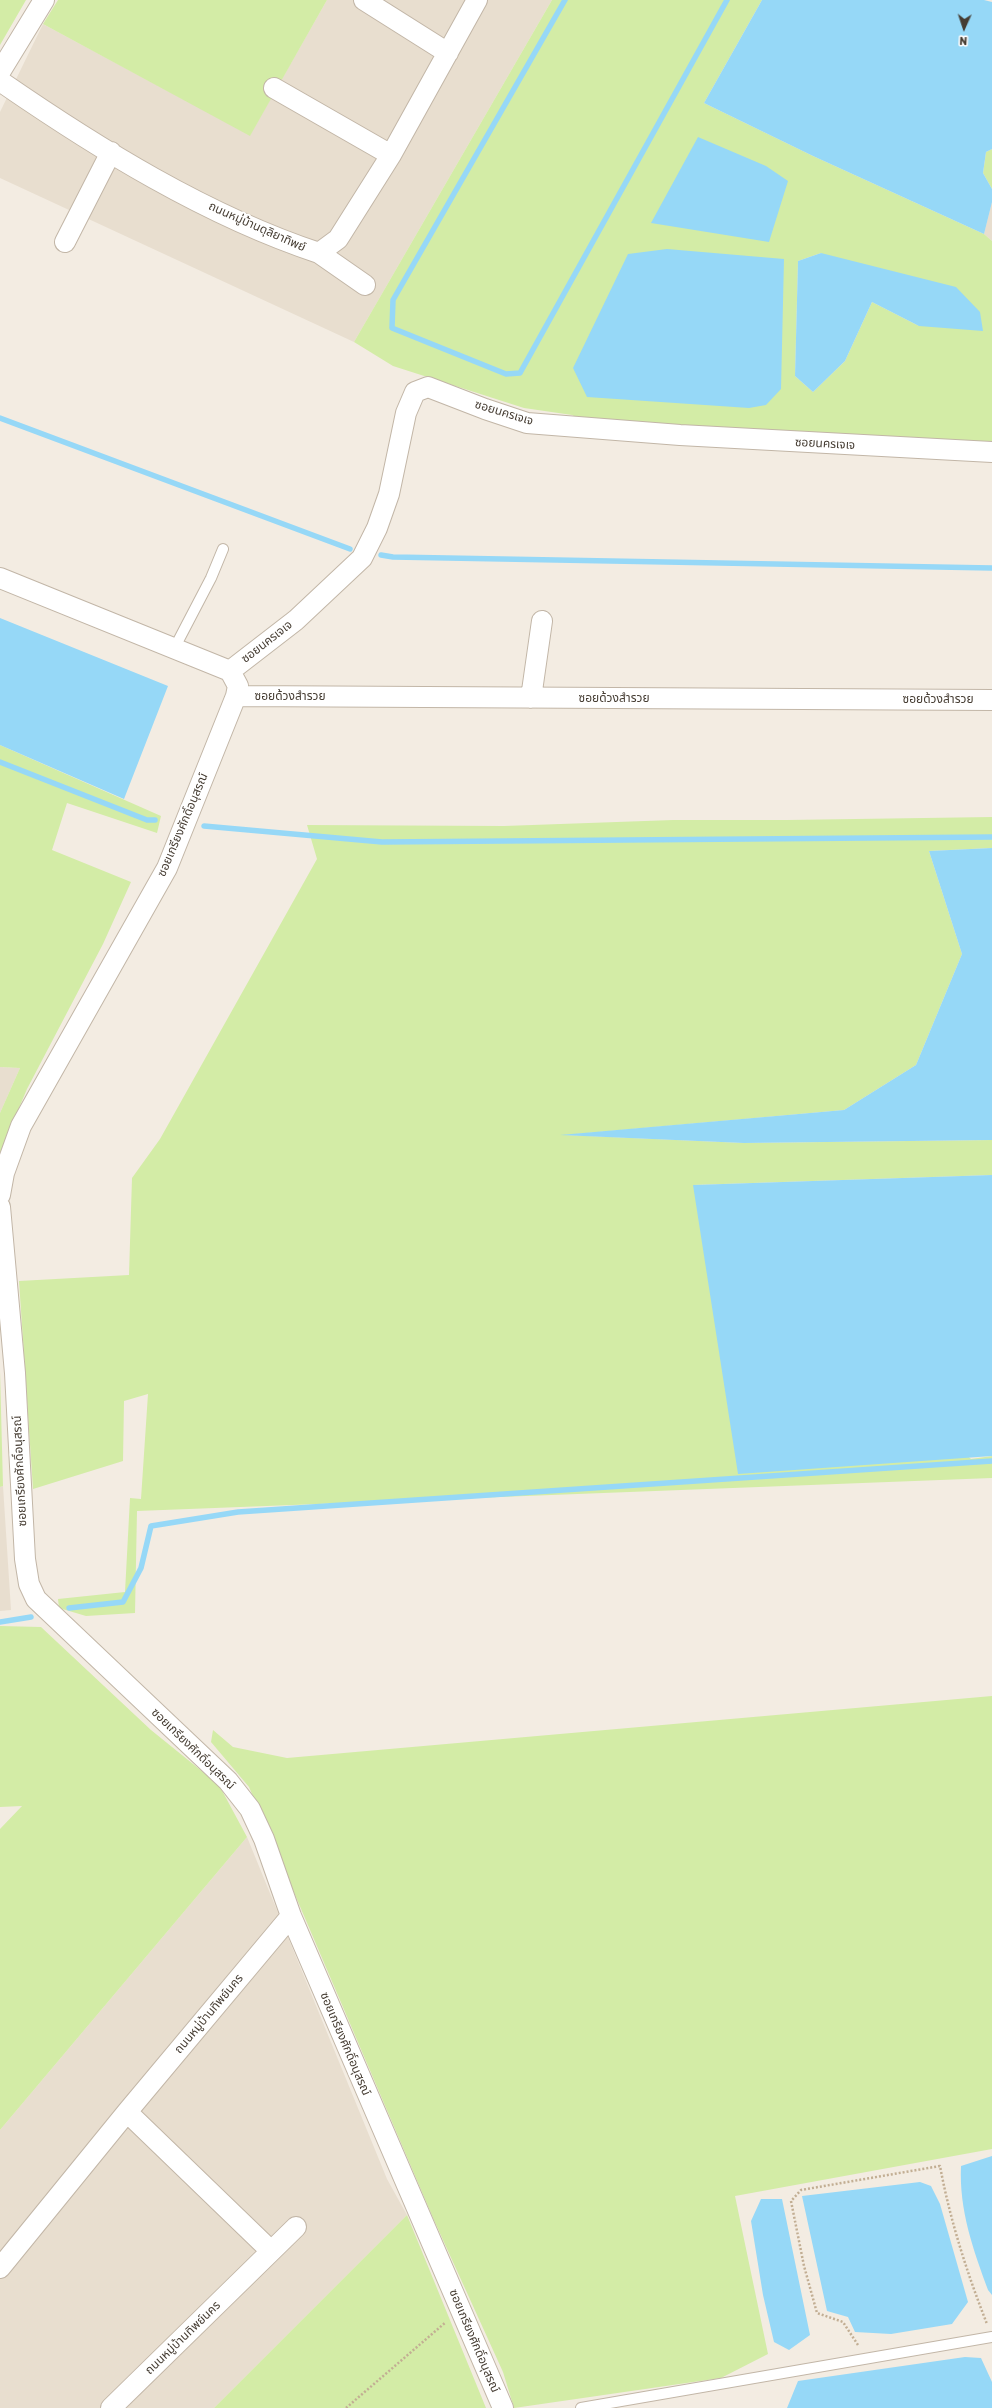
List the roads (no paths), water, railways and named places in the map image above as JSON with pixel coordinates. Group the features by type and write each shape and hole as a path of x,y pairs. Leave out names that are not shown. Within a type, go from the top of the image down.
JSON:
{"street":[{"path":"0,72 44,0"},
{"path":"364,0 448,53"},
{"name":"ถนนหมู่บ้านดุลิยาทิพย์","path":"0,81 111,152 199,202 293,245 319,253 338,239 391,155 477,0"},
{"path":"274,88 391,155"},
{"path":"64,242 111,152"},
{"path":"319,253 365,285"},
{"name":"ซอยนครเจเจ","path":"230,671 296,620 362,558 377,528 389,494 406,413 415,392 428,387 527,423 680,435 992,452"},
{"path":"0,578 175,647 230,671"},
{"path":"531,698 542,620"},
{"name":"ซอยเกรียงศักดิ์อนุสรณ์","path":"0,1195 4,1173 21,1126 167,868 236,696 238,686 230,671"},
{"name":"ซอยด้วงสำรวย","path":"236,696 992,700"},
{"name":"ซอยเกรียงศักดิ์อนุสรณ์","path":"0,1207 15,1373 25,1559 29,1584 36,1599 228,1781 250,1809 291,1916 503,2408"},
{"name":"ถนนหมู่บ้านทิพย์นคร","path":"0,2268 127,2112 291,1916"},
{"path":"127,2112 271,2251"},
{"name":"ถนนหมู่บ้านทิพย์นคร","path":"111,2408 296,2227"}],"lane":[{"path":"175,647 211,578 223,549"},
{"path":"581,2408 992,2337"}],"water":[{"path":"762,0 984,0 992,2 992,149 986,152 983,173 992,189 992,202 984,234 813,156 704,103"},
{"path":"698,137 766,166 788,181 769,242 651,223"},
{"path":"667,249 784,259 781,389 766,405 749,408 587,397 573,368 628,254"},
{"path":"821,253 956,287 980,312 983,331 919,326 872,302 845,361 813,392 795,376 798,261"},
{"path":"0,618 168,686 124,799 0,745"},
{"path":"992,848 992,1140 744,1143 560,1135 844,1110 916,1065 962,954 929,851"},
{"path":"992,1175 992,1456 738,1474 693,1185"},
{"path":"992,2156 992,2295 988,2290 982,2275 968,2229 962,2198 961,2166"},
{"path":"920,2182 931,2186 940,2204 968,2302 952,2324 891,2334 855,2332 848,2317 827,2311 802,2196"},
{"path":"761,2199 782,2199 810,2335 789,2350 774,2342 763,2295 751,2221"},
{"path":"965,2357 981,2358 992,2382 992,2408 787,2408 798,2381"}],"waterway":[{"path":"565,0 393,300 392,328 506,374 520,373 727,0"},
{"path":"0,418 350,549"},
{"path":"381,555 393,557 992,568"},
{"path":"0,762 147,820 155,820"},
{"path":"204,826 382,842 992,837"},
{"path":"69,1608 123,1602 141,1568 151,1526 238,1512 992,1461"},
{"path":"0,1622 31,1617"}]}
